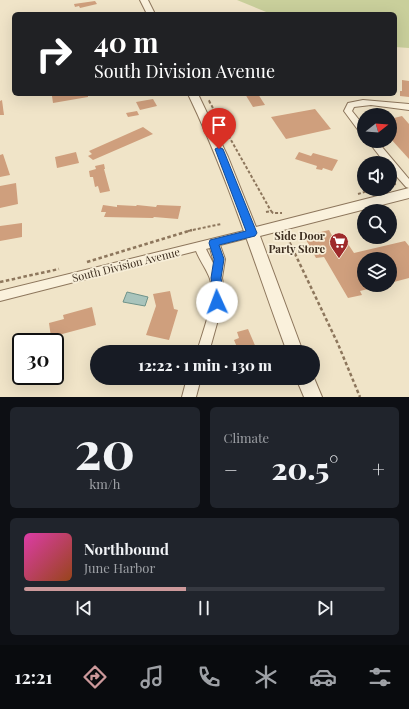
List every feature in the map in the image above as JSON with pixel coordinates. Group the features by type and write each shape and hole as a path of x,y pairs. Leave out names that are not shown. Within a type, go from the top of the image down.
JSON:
{"street":[{"path":"144,0 150,12"},
{"path":"194,96 214,136 252,233 292,345"},
{"path":"357,124 350,115 349,107 354,104 362,102 409,107"},
{"path":"378,148 409,185"},
{"path":"252,233 409,193"},
{"name":"South Division Avenue","path":"0,296 252,233"},
{"path":"205,345 217,302 218,290 216,278 219,259 214,243"},
{"path":"200,247 206,262 216,278"},
{"path":"0,296 0,306"},
{"path":"189,397 192,385"},
{"path":"309,385 313,397"}],"path":[{"path":"209,100 271,211"},
{"path":"85,263 185,232 221,224"},
{"path":"287,237 338,344 360,397"},
{"path":"0,282 64,268"}],"green space":[{"path":"237,0 409,0 409,48 397,47 397,12 266,12"}],"water":[{"path":"127,292 148,297 145,306 123,302"}],"building":[{"path":"95,1 97,4 80,8 79,6 75,7 74,4"},
{"path":"402,80 409,81 409,97 400,96 400,91 402,91"},
{"path":"52,96 88,96 88,97 53,103"},
{"path":"246,96 259,96 265,105 253,107"},
{"path":"153,99 157,106 140,110 136,102"},
{"path":"2,100 4,115 0,115 0,101"},
{"path":"315,109 331,129 286,139 271,117"},
{"path":"137,111 139,115 128,117 126,113"},
{"path":"402,116 409,124 409,159 397,146 397,117"},
{"path":"143,127 153,134 93,160 88,156 92,154 89,151"},
{"path":"76,152 79,163 57,168 55,157"},
{"path":"299,152 311,156 313,153 338,160 332,171 323,168 322,170 316,169 317,166 295,159"},
{"path":"3,154 10,175 0,177 0,155"},
{"path":"104,164 110,191 100,193 98,186 95,187 93,177 90,177 89,171 96,169 95,166"},
{"path":"16,183 18,204 0,208 0,186"},
{"path":"103,205 117,207 117,205 156,207 157,205 181,206 178,219 154,217 104,217 106,212 101,212"},
{"path":"22,223 22,237 0,241 0,226"},
{"path":"329,230 336,243 346,241 354,253 357,252 357,292 360,292 362,295 348,298 324,257 316,258 304,236"},
{"path":"405,241 409,246 409,278 397,281 397,252 358,252"},
{"path":"170,291 174,309 178,310 169,340 146,335 156,306 153,294"},
{"path":"92,307 96,325 64,334 50,333 49,323 64,319 63,315"},
{"path":"248,329 255,345 236,345 234,340 239,338 237,332"}],"place":[{"name":"Side Door Party Store","path":"339,259"}],"route":[{"path":"217,302 218,290 216,278 219,259 214,243 252,233 219,149"}]}
